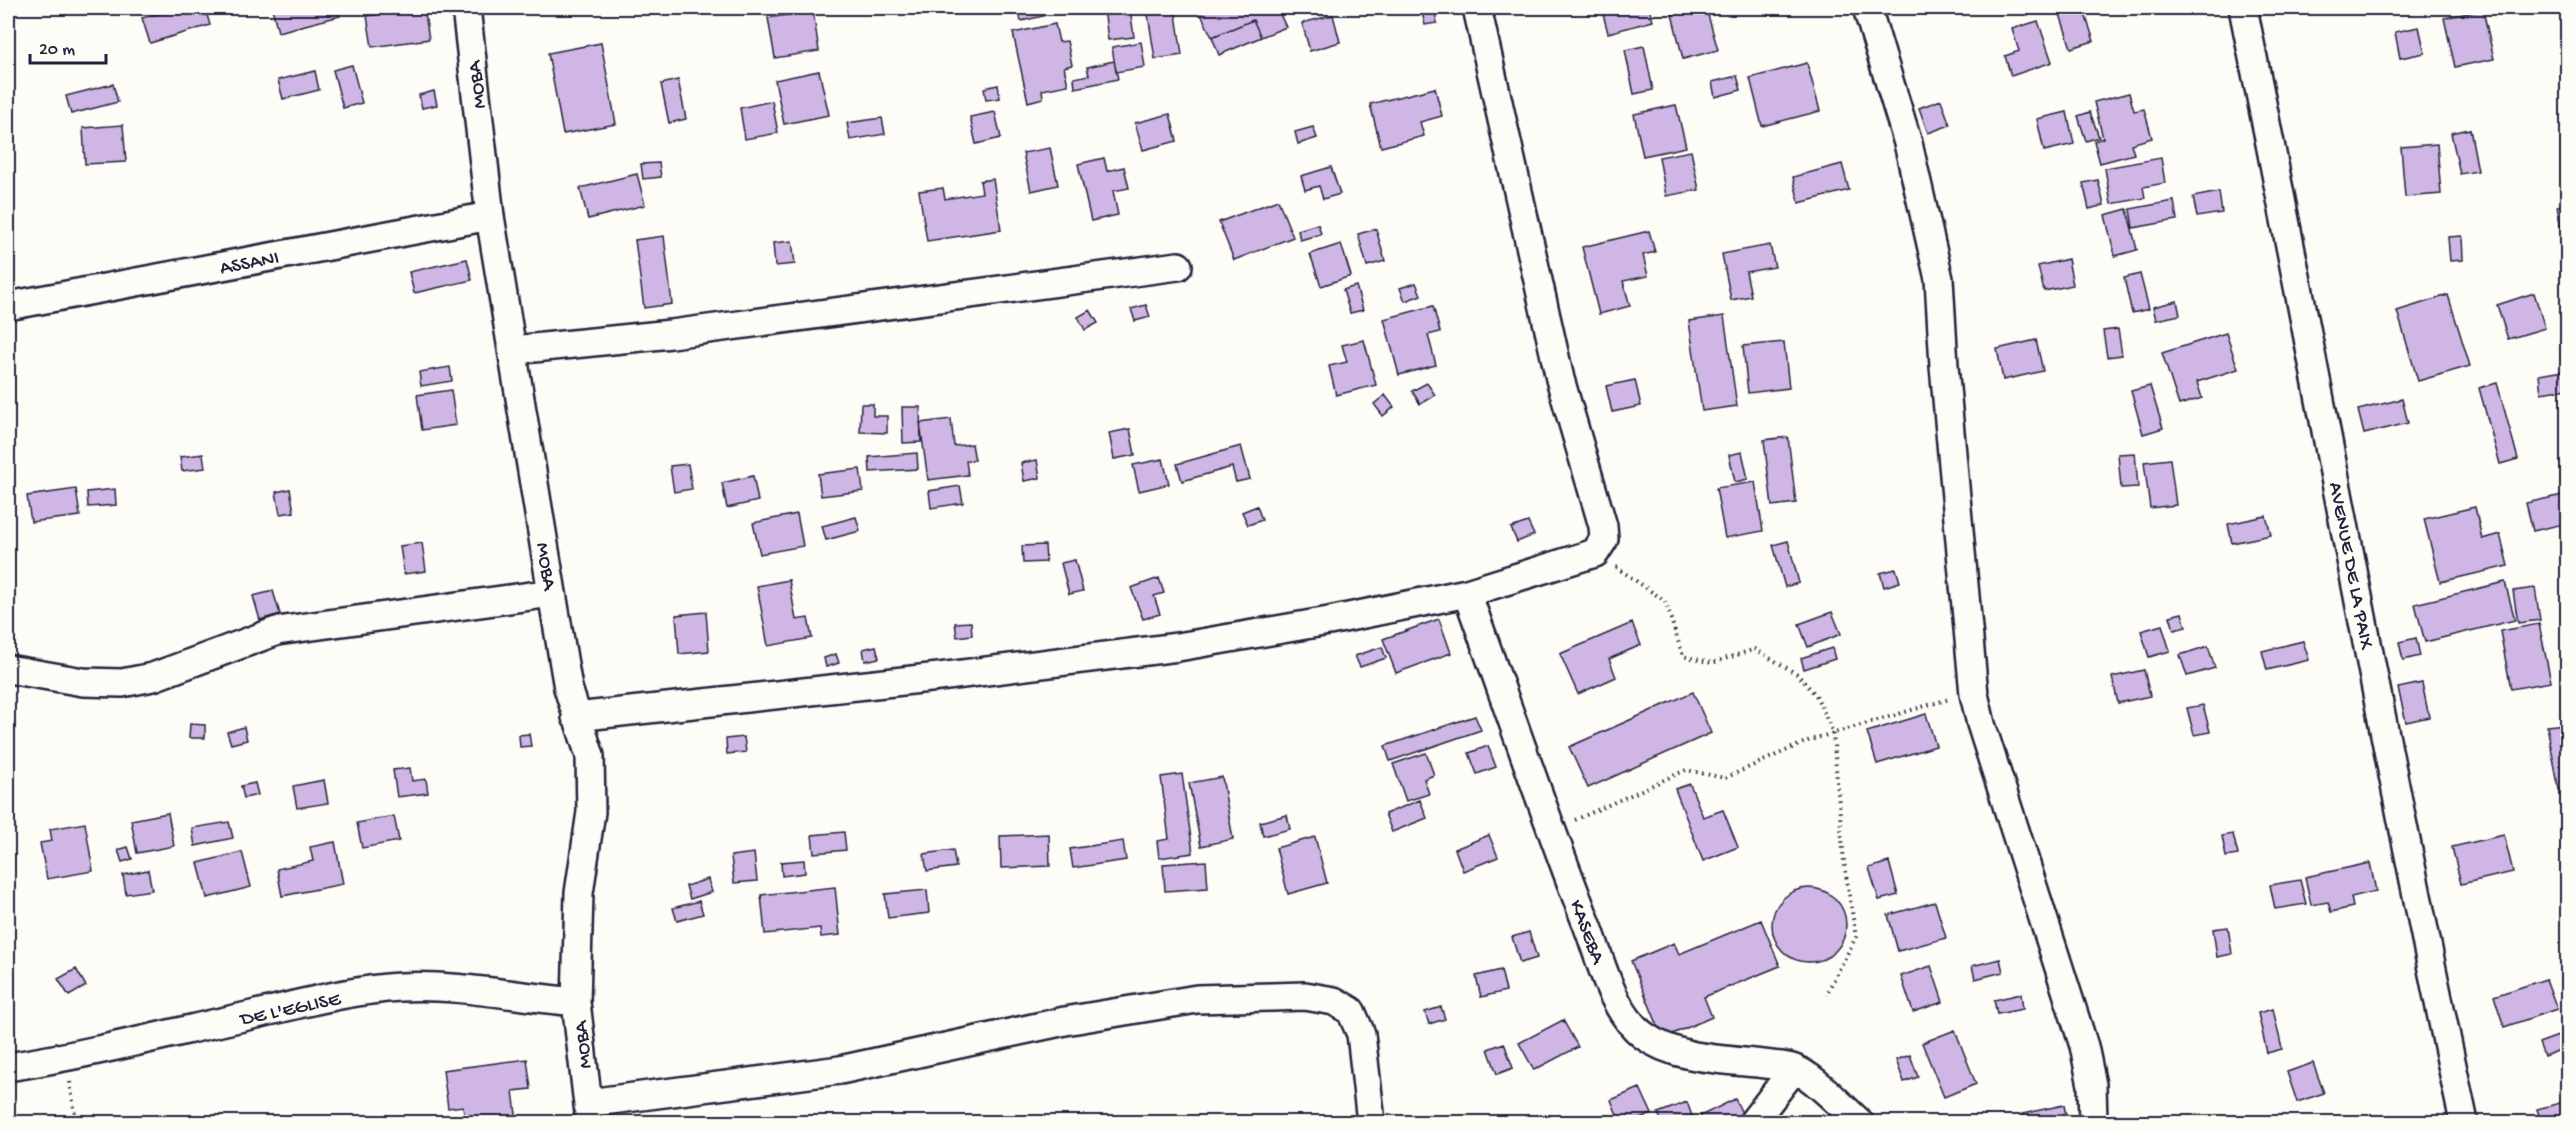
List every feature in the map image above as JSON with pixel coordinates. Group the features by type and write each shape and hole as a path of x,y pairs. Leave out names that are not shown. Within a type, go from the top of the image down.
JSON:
{"street":[{"name":"MOBA","path":"466,8 490,216 514,350 552,593 568,688 590,756 591,812 579,893 576,1002 589,1113"},
{"path":"576,717 939,677 1178,647 1329,621 1467,593 1595,553 1604,539 1603,526 1560,379 1477,8"},
{"path":"1867,8 1908,143 1939,279 1944,366 1974,694 1981,723 2084,1046 2092,1085 2093,1122"},
{"name":"AVENUE DE LA PAIX","path":"2243,8 2332,456 2408,861 2464,1122"},
{"name":"ASSANI","path":"8,306 490,216"},
{"path":"514,350 671,334 1178,266"},
{"path":"8,669 83,682 122,683 153,677 277,631 552,593"},
{"name":"KASEBA","path":"1467,593 1552,830 1616,999 1628,1019 1641,1034 1658,1044 1681,1052 1794,1069 1826,1091 1859,1122"},
{"name":"DE L'EGLISE","path":"8,1067 67,1057 336,995 399,987 462,988 532,999 576,1002"},
{"path":"589,1113 840,1070 1065,1021 1197,999 1305,996 1334,1001 1351,1011 1361,1034 1371,1122"},
{"path":"1753,1122 1794,1069"}],"path":[{"path":"1595,553 1665,601 1683,656 1712,663 1755,649 1797,674 1816,695 1833,733 1844,862 1856,937 1826,995"},
{"path":"1552,830 1686,770 1725,778 1810,740 1929,704 1974,694"},
{"path":"67,1057 76,1122"}],"building":[{"path":"159,8 205,8 210,25 150,43 142,18 161,13"},
{"path":"272,8 337,8 340,16 278,32"},
{"path":"424,8 429,39 372,47 367,16"},
{"path":"1018,8 1041,8 1043,16 1021,21"},
{"path":"1104,8 1130,8 1134,37 1108,40"},
{"path":"1147,8 1175,8 1182,55 1155,59"},
{"path":"1198,8 1277,8 1286,27 1261,37 1253,20 1212,37"},
{"path":"1421,8 1434,8 1437,23 1425,25"},
{"path":"1612,8 1649,8 1653,21 1608,33 1603,14 1613,11"},
{"path":"1706,8 1718,50 1683,59 1672,14"},
{"path":"2058,8 2083,8 2094,41 2071,48"},
{"path":"2483,10 2494,59 2455,67 2444,18"},
{"path":"813,11 819,51 775,58 768,18"},
{"path":"1333,15 1340,42 1310,51 1302,23"},
{"path":"1253,20 1261,37 1219,55 1212,37"},
{"path":"2038,21 2052,62 2011,76 2005,56 2019,51 2012,29"},
{"path":"1055,24 1059,42 1067,41 1072,65 1064,67 1068,85 1042,90 1043,98 1028,102 1013,33"},
{"path":"2419,27 2425,53 2400,58 2395,32"},
{"path":"1141,42 1145,67 1116,72 1112,47"},
{"path":"601,43 616,124 563,134 548,53"},
{"path":"1644,46 1653,90 1634,94 1625,50"},
{"path":"1114,61 1118,79 1075,88 1074,78 1089,75 1087,67"},
{"path":"1807,63 1820,111 1762,126 1750,78"},
{"path":"352,65 362,103 343,108 333,70"},
{"path":"315,71 319,90 283,99 278,80"},
{"path":"819,71 829,115 784,124 775,80"},
{"path":"1737,76 1741,90 1715,97 1712,82"},
{"path":"678,80 686,119 669,123 661,84"},
{"path":"113,84 118,102 71,114 66,96"},
{"path":"998,85 1000,98 986,100 984,88"},
{"path":"1435,88 1442,116 1420,122 1424,136 1381,147 1370,104"},
{"path":"434,91 437,105 422,108 419,95"},
{"path":"2129,93 2134,111 2144,109 2152,138 2131,144 2134,154 2100,163 2094,141 2103,138 2094,102"},
{"path":"1941,100 1950,125 1928,133 1919,108"},
{"path":"772,101 778,133 745,139 740,108"},
{"path":"1676,105 1686,147 1643,156 1634,114"},
{"path":"995,112 1001,138 976,144 970,117"},
{"path":"2067,112 2074,144 2044,151 2037,119"},
{"path":"2090,112 2099,137 2086,141 2078,116"},
{"path":"1170,114 1177,141 1143,150 1135,123"},
{"path":"882,118 885,134 850,140 847,123"},
{"path":"123,125 126,162 85,164 83,128"},
{"path":"1313,127 1317,138 1298,144 1295,132"},
{"path":"2470,129 2478,171 2460,174 2451,133"},
{"path":"2437,144 2441,194 2405,197 2401,147"},
{"path":"1050,148 1058,185 1031,191 1023,153"},
{"path":"1691,151 1699,190 1666,196 1659,157"},
{"path":"1104,158 1107,171 1124,167 1129,188 1113,191 1118,215 1091,221 1078,164"},
{"path":"2161,158 2165,183 2143,187 2145,198 2111,204 2105,168"},
{"path":"659,163 661,177 643,179 641,164"},
{"path":"1842,164 1849,190 1799,203 1793,177"},
{"path":"1331,167 1340,194 1323,199 1319,186 1305,190 1301,176"},
{"path":"637,174 645,205 588,219 580,188"},
{"path":"993,179 1001,230 927,241 919,191 943,188 945,199 982,193 980,181"},
{"path":"2098,180 2104,205 2089,209 2083,183"},
{"path":"2219,192 2222,213 2197,217 2193,197"},
{"path":"1278,200 1293,237 1234,260 1219,222"},
{"path":"2174,201 2177,220 2133,228 2130,209"},
{"path":"2568,204 2568,246 2564,246 2557,206"},
{"path":"2127,209 2137,250 2115,256 2105,215"},
{"path":"1318,224 1321,234 1300,240 1298,230"},
{"path":"1376,229 1385,261 1367,266 1358,234"},
{"path":"1649,231 1655,252 1643,255 1648,276 1623,281 1630,306 1599,314 1582,247"},
{"path":"664,236 672,304 644,308 635,240"},
{"path":"2462,236 2463,260 2450,261 2448,237"},
{"path":"792,241 795,264 775,266 773,243"},
{"path":"1341,244 1351,276 1321,286 1310,254"},
{"path":"1770,245 1775,267 1746,272 1751,296 1731,300 1722,254"},
{"path":"467,259 472,280 414,293 409,272"},
{"path":"2068,259 2073,285 2044,291 2038,266"},
{"path":"2140,274 2149,309 2132,313 2124,278"},
{"path":"1416,283 1421,295 1405,301 1400,288"},
{"path":"1356,286 1363,310 1350,313 1343,290"},
{"path":"2534,293 2545,328 2508,339 2497,305"},
{"path":"2448,295 2470,366 2418,381 2397,311"},
{"path":"2177,301 2180,315 2156,320 2153,307"},
{"path":"1146,305 1150,317 1135,321 1131,309"},
{"path":"1433,306 1440,332 1428,335 1436,365 1399,375 1384,319"},
{"path":"1090,310 1098,323 1085,330 1078,317"},
{"path":"1724,316 1737,406 1702,411 1689,321"},
{"path":"2118,329 2122,355 2107,357 2103,331"},
{"path":"2226,333 2238,369 2197,382 2202,398 2179,405 2162,353"},
{"path":"1364,340 1376,385 1336,395 1329,366 1347,362 1342,345"},
{"path":"2036,340 2043,371 2003,380 1997,349"},
{"path":"1784,342 1789,388 1748,393 1743,346"},
{"path":"450,367 452,381 421,386 419,372"},
{"path":"2568,370 2568,389 2541,393 2539,375"},
{"path":"1635,380 1641,406 1612,412 1606,386"},
{"path":"1427,383 1435,395 1420,404 1412,391"},
{"path":"2497,383 2518,459 2500,464 2479,388"},
{"path":"2150,386 2163,428 2143,434 2131,391"},
{"path":"451,390 456,425 422,430 417,395"},
{"path":"1385,395 1394,407 1383,416 1374,404"},
{"path":"2402,399 2408,423 2364,434 2358,410"},
{"path":"861,404 873,404 873,416 887,416 887,433 860,432"},
{"path":"902,407 920,407 921,442 903,443"},
{"path":"951,419 954,446 972,444 975,460 966,461 968,475 928,480 920,423"},
{"path":"1130,429 1135,455 1114,459 1109,433"},
{"path":"1788,437 1796,503 1772,506 1764,440"},
{"path":"1241,446 1250,479 1236,482 1232,467 1182,481 1177,464"},
{"path":"1742,452 1748,479 1735,482 1729,455"},
{"path":"917,453 918,469 870,472 869,457"},
{"path":"2135,453 2138,487 2121,488 2118,454"},
{"path":"203,454 205,468 182,471 180,457"},
{"path":"1163,459 1169,484 1139,491 1133,465"},
{"path":"2170,459 2176,505 2150,508 2144,462"},
{"path":"1037,460 1040,478 1024,481 1021,463"},
{"path":"688,464 692,489 674,492 670,466"},
{"path":"860,469 863,491 821,496 818,474"},
{"path":"753,476 758,501 727,508 722,483"},
{"path":"1755,482 1763,531 1725,538 1716,488"},
{"path":"960,486 963,503 931,508 929,491"},
{"path":"76,489 80,516 31,522 27,496"},
{"path":"115,489 116,505 88,507 87,492"},
{"path":"290,489 294,512 280,514 276,492"},
{"path":"2567,494 2568,523 2533,531 2526,503"},
{"path":"1257,506 1262,520 1248,525 1242,512"},
{"path":"2475,507 2482,539 2500,534 2508,566 2440,582 2424,519"},
{"path":"797,514 803,546 760,554 753,523"},
{"path":"2266,516 2271,535 2232,543 2228,524"},
{"path":"856,517 860,531 826,540 822,526"},
{"path":"1528,522 1534,535 1517,542 1511,528"},
{"path":"1788,541 1799,583 1785,587 1773,545"},
{"path":"422,543 426,571 404,574 400,546"},
{"path":"1045,545 1046,562 1023,563 1022,546"},
{"path":"1075,560 1083,591 1069,594 1061,563"},
{"path":"1896,569 1900,582 1884,587 1880,573"},
{"path":"1159,578 1164,593 1154,596 1160,614 1143,619 1131,588"},
{"path":"789,580 796,620 808,618 812,638 768,646 757,586"},
{"path":"2505,582 2515,620 2425,642 2415,604"},
{"path":"2535,588 2540,620 2518,623 2513,591"},
{"path":"273,591 280,614 260,620 253,596"},
{"path":"706,612 709,651 679,654 676,615"},
{"path":"1832,612 1841,634 1808,647 1799,624"},
{"path":"2182,613 2186,627 2174,630 2170,616"},
{"path":"1439,619 1451,653 1396,673 1383,639"},
{"path":"971,622 972,635 957,637 955,623"},
{"path":"1632,623 1641,645 1609,659 1616,677 1578,694 1560,654"},
{"path":"2539,624 2551,682 2511,689 2500,631"},
{"path":"2162,625 2170,651 2149,657 2141,631"},
{"path":"2416,638 2420,656 2403,660 2399,642"},
{"path":"2303,641 2309,660 2267,670 2262,651"},
{"path":"876,646 879,658 865,661 863,649"},
{"path":"2208,646 2215,668 2187,676 2180,655"},
{"path":"1382,647 1386,658 1360,667 1355,656"},
{"path":"1832,648 1835,659 1804,669 1801,658"},
{"path":"836,654 839,663 826,667 824,658"},
{"path":"2144,670 2150,696 2118,703 2112,677"},
{"path":"2422,683 2429,717 2406,722 2398,688"},
{"path":"1693,692 1711,733 1588,788 1569,747"},
{"path":"2203,705 2210,732 2194,735 2187,708"},
{"path":"1926,714 1936,746 1877,764 1867,732"},
{"path":"1475,716 1481,730 1390,761 1385,746"},
{"path":"190,724 205,725 205,738 189,738"},
{"path":"2565,724 2568,789 2559,790 2547,726"},
{"path":"244,727 247,740 231,744 227,732"},
{"path":"529,734 531,746 520,747 519,735"},
{"path":"744,737 746,752 727,754 726,739"},
{"path":"1488,746 1496,767 1477,774 1469,753"},
{"path":"1426,753 1434,775 1424,779 1429,794 1406,801 1393,764"},
{"path":"410,768 412,781 426,779 428,793 397,797 393,770"},
{"path":"1182,774 1193,853 1159,858 1157,841 1169,839 1161,777"},
{"path":"1222,777 1233,839 1201,846 1189,783"},
{"path":"324,780 328,803 297,808 293,786"},
{"path":"255,783 258,795 244,798 241,786"},
{"path":"1690,784 1703,817 1723,810 1738,847 1703,861 1675,789"},
{"path":"1420,800 1427,818 1392,832 1385,814"},
{"path":"168,813 174,846 137,853 131,820"},
{"path":"1287,815 1290,829 1263,836 1260,822"},
{"path":"394,816 399,841 362,848 357,823"},
{"path":"229,822 233,838 195,846 192,828"},
{"path":"85,823 93,871 47,879 40,843 52,841 50,829"},
{"path":"844,832 846,850 814,853 812,835"},
{"path":"1049,834 1050,866 1001,868 1000,836"},
{"path":"2233,834 2238,855 2226,857 2222,836"},
{"path":"1489,835 1498,857 1463,871 1455,849"},
{"path":"2504,835 2513,872 2461,884 2452,847"},
{"path":"1315,837 1327,883 1288,894 1276,848"},
{"path":"1123,841 1126,860 1073,868 1070,849"},
{"path":"335,842 343,884 282,896 277,869 313,861 310,847"},
{"path":"128,847 132,859 122,862 118,850"},
{"path":"953,850 956,867 927,871 924,854"},
{"path":"242,852 251,887 207,898 198,863"},
{"path":"754,853 757,881 734,883 731,856"},
{"path":"804,860 805,873 782,876 781,862"},
{"path":"1206,861 1208,888 1165,891 1163,864"},
{"path":"1889,862 1898,895 1879,900 1869,868"},
{"path":"2370,863 2376,891 2351,897 2353,907 2331,912 2328,902 2311,905 2305,877"},
{"path":"148,870 152,890 126,894 123,875"},
{"path":"708,879 712,892 690,899 686,886"},
{"path":"2300,880 2306,904 2275,909 2270,885"},
{"path":"835,887 840,935 821,937 820,928 765,934 761,895"},
{"path":"1809,888 1830,894 1840,904 1846,925 1840,946 1830,956 1809,962 1788,956 1778,946 1772,925 1778,904 1788,894"},
{"path":"927,890 929,913 888,918 885,894"},
{"path":"699,901 703,914 677,921 673,908"},
{"path":"1935,902 1946,938 1898,951 1888,915"},
{"path":"1761,920 1780,966 1704,997 1712,1017 1663,1038 1631,961 1674,943 1679,954"},
{"path":"2228,927 2232,954 2217,957 2213,929"},
{"path":"1529,932 1537,958 1520,963 1512,937"},
{"path":"2000,959 2003,972 1975,979 1972,966"},
{"path":"1931,966 1943,1002 1913,1012 1901,976"},
{"path":"76,969 86,986 69,996 58,979"},
{"path":"1501,970 1506,991 1481,997 1476,976"},
{"path":"2546,979 2557,1009 2504,1027 2494,996"},
{"path":"2021,994 2023,1009 1997,1014 1994,1000"},
{"path":"1441,1007 1445,1019 1429,1024 1425,1012"},
{"path":"2273,1009 2282,1049 2267,1053 2258,1013"},
{"path":"1563,1020 1578,1047 1534,1070 1519,1043"},
{"path":"1955,1030 1976,1084 1944,1097 1922,1043"},
{"path":"2558,1036 2563,1049 2544,1056 2539,1043"},
{"path":"1504,1043 1513,1068 1497,1074 1488,1049"},
{"path":"1910,1055 1918,1077 1904,1082 1896,1060"},
{"path":"527,1059 531,1089 513,1091 517,1122 465,1122 463,1106 448,1108 443,1070"},
{"path":"2313,1063 2324,1093 2297,1102 2287,1072"},
{"path":"1640,1088 1652,1114 1632,1122 1620,1122 1611,1100"},
{"path":"1735,1099 1746,1121 1703,1122 1700,1116"},
{"path":"2568,1101 2568,1122 2541,1122 2537,1109"},
{"path":"1687,1102 1692,1116 1675,1122 1662,1122 1658,1113"},
{"path":"2064,1105 2067,1122 2024,1122 2022,1114"}]}
